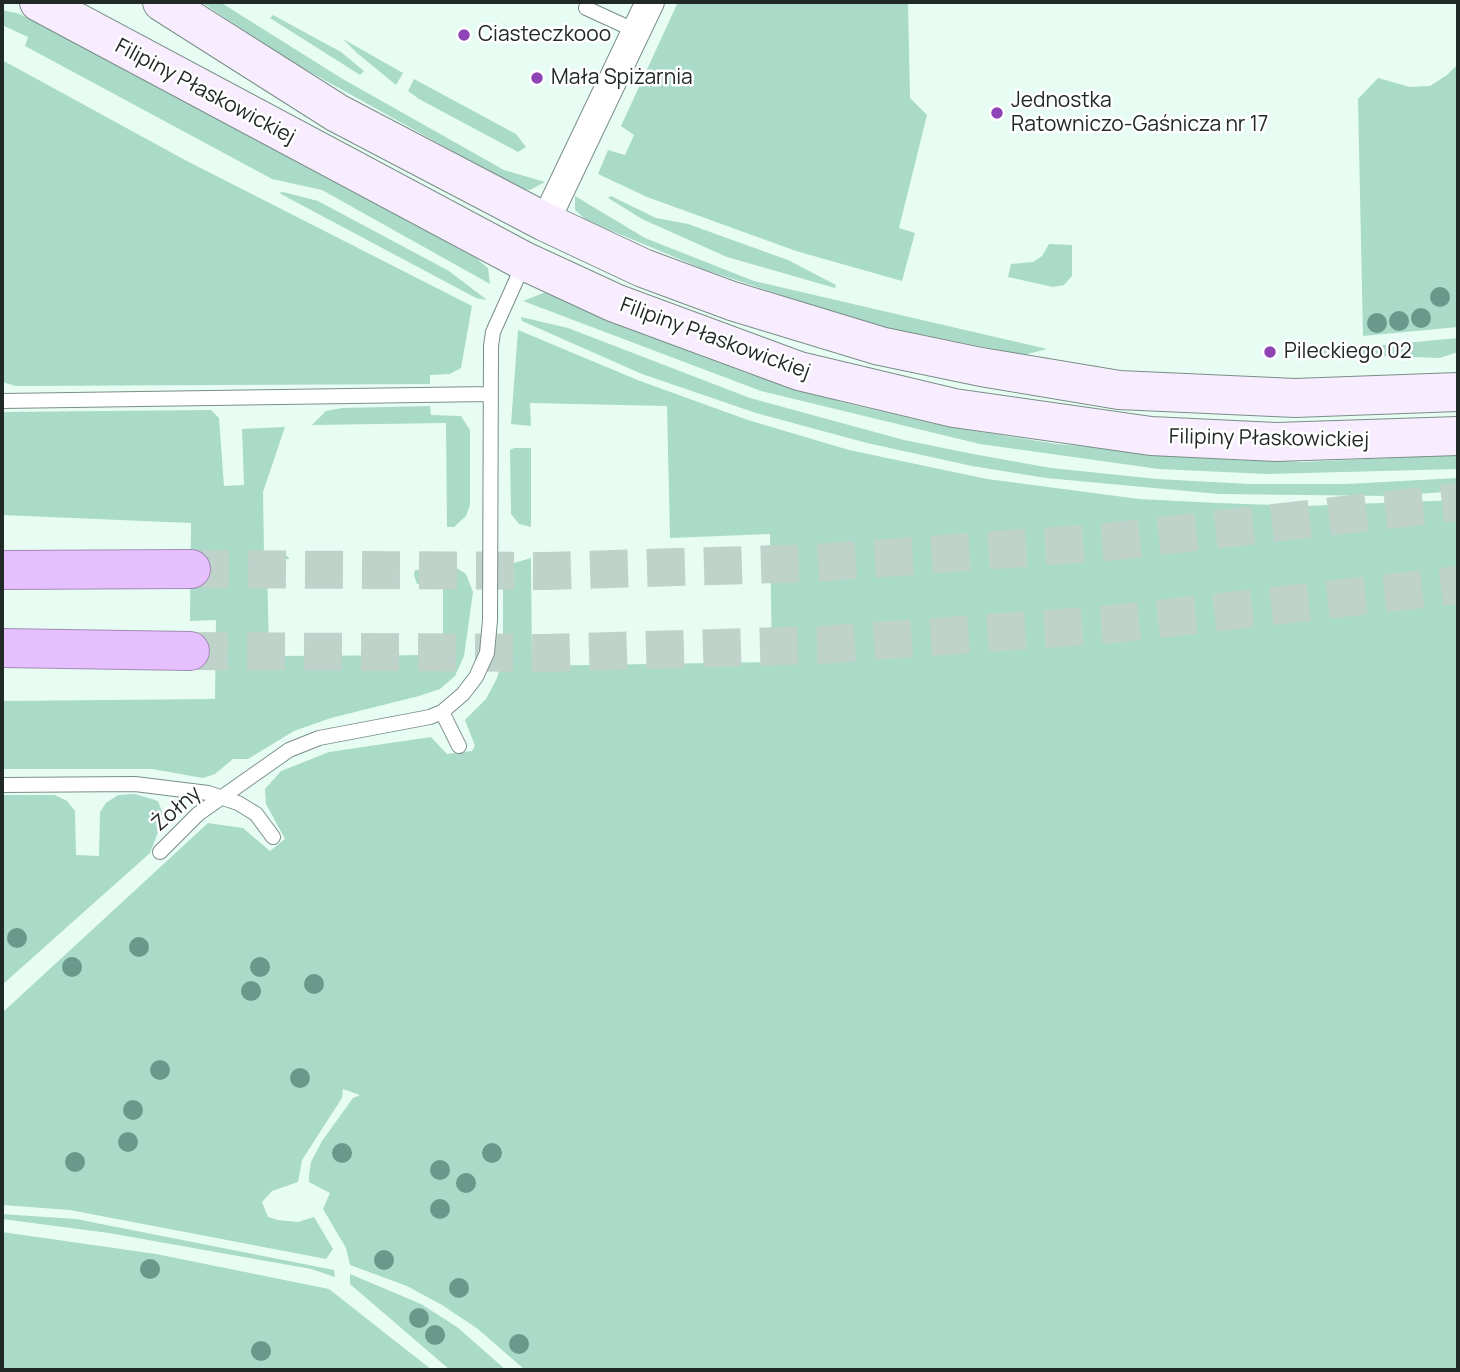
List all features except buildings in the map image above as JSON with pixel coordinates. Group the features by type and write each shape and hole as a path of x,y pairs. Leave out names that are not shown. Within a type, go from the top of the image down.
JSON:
{"highway":[{"path":"2,570 191,569"},
{"path":"2,648 190,651"}],"main road":[{"name":"Filipiny Płaskowickiej","path":"39,2 524,261 615,303 799,372 954,408 1181,438 1326,442 1458,436"},
{"name":"Filipiny Płaskowickiej","path":"162,2 337,113 545,222 643,268 732,301 880,346 981,367 1119,390 1247,398 1364,398 1458,392"}],"street":[{"path":"545,222 650,2"}],"lane":[{"path":"586,8 636,32"},
{"path":"459,746 442,712 463,694 487,653 490,620 489,394 493,332 524,261"},
{"path":"2,401 489,394"},
{"name":"Żołny","path":"160,852 198,814 268,763 319,738 401,724 442,712"},
{"path":"2,785 158,785 223,798 256,814 273,837"}],"green space":[{"path":"201,2 220,2 341,78 504,170 545,182 530,190 519,188 292,62"},
{"path":"678,2 908,2 910,98 927,115 899,228 915,233 902,281 796,251 647,197 598,174 608,150 625,155 634,135 621,126"},
{"path":"2,10 20,14 476,258 488,268 490,284 322,190 272,179 25,46 28,37 2,25"},
{"path":"273,15 341,52 364,71 360,75 270,18"},
{"path":"343,39 403,73 396,85 357,53"},
{"path":"2,60 185,160 472,306 461,368 450,374 430,375 430,384 16,386 2,382"},
{"path":"1458,64 1458,327 1363,336 1358,99 1378,78 1410,87 1430,86"},
{"path":"414,79 516,134 526,147 518,152 419,99 408,91"},
{"path":"279,193 318,201 449,271 487,300 476,298"},
{"path":"575,196 645,238 754,281 1047,349 1024,355 889,328 814,306 703,269 586,220 575,210"},
{"path":"611,196 656,218 688,224 788,260 836,285 835,288 727,257 642,219 608,198"},
{"path":"1049,244 1072,245 1072,276 1064,285 1053,287 1008,277 1011,264 1033,262 1042,256"},
{"path":"546,292 643,334 744,372 845,403 944,426 1057,444 1235,460 1303,462 1458,455 1458,469 1267,474 1159,469 980,444 761,391 523,301"},
{"path":"521,317 568,328 750,398 904,440 973,454 1051,468 1157,479 1250,484 1346,484 1458,478 1458,491 1390,496 1219,494 1046,478 972,466 867,443 756,413 642,374 522,321"},
{"path":"518,330 640,381 748,420 849,450 987,479 1139,499 1218,503 1304,506 1458,500 1458,1370 525,1370 478,1329 442,1305 407,1286 350,1265 346,1248 323,1209 330,1193 309,1182 311,1162 322,1141 353,1098 360,1095 343,1089 342,1098 302,1160 298,1182 272,1191 262,1202 268,1217 278,1220 298,1222 314,1217 333,1249 326,1259 70,1210 2,1205 2,1013 208,823 243,828 270,851 285,839 266,804 265,789 281,771 329,752 431,737 447,754 472,751 475,746 465,720 486,699 497,678 503,654 503,581 506,570 514,563 531,558 532,666 772,662 770,534 670,538 667,406 530,403 531,426 511,424"},
{"path":"1458,338 1458,352 1440,358 1283,352 1283,347 1373,346"},
{"path":"430,406 431,415 461,416 470,430 470,505 466,516 454,527 447,527 446,423 312,425 326,411 342,408"},
{"path":"211,410 219,418 224,486 244,485 242,429 285,427 263,492 264,556 287,556 290,559 267,561 269,656 443,655 443,584 417,584 414,575 415,570 447,570 447,562 466,574 473,592 464,656 455,676 440,689 331,718 294,731 248,759 233,759 215,774 203,778 152,769 2,769 2,701 215,699 216,620 190,621 191,523 2,515 2,412"},
{"path":"531,448 531,527 519,524 511,514 510,450"},
{"path":"135,794 158,801 164,817 150,853 2,985 2,795 55,795 67,801 75,811 76,855 99,856 100,812 106,803 118,795"},
{"path":"2,1214 76,1219 334,1270 335,1277 311,1269 109,1233 2,1219"},
{"path":"2,1232 156,1254 329,1289 432,1370 2,1370"},
{"path":"350,1274 421,1304 457,1327 506,1370 450,1370 350,1284"}],"tunnel":[{"path":"191,569 545,571 815,563 1107,542 1458,502"},
{"path":"190,651 545,653 819,645 1114,624 1458,585"}],"place":[{"name":"Ciasteczkooo","path":"464,35"},
{"name":"Mała Spiżarnia","path":"537,78"},
{"name":"Jednostka Ratowniczo-Gaśnicza nr 17","path":"997,113"},
{"name":"Pileckiego 02","path":"1270,352"}]}
